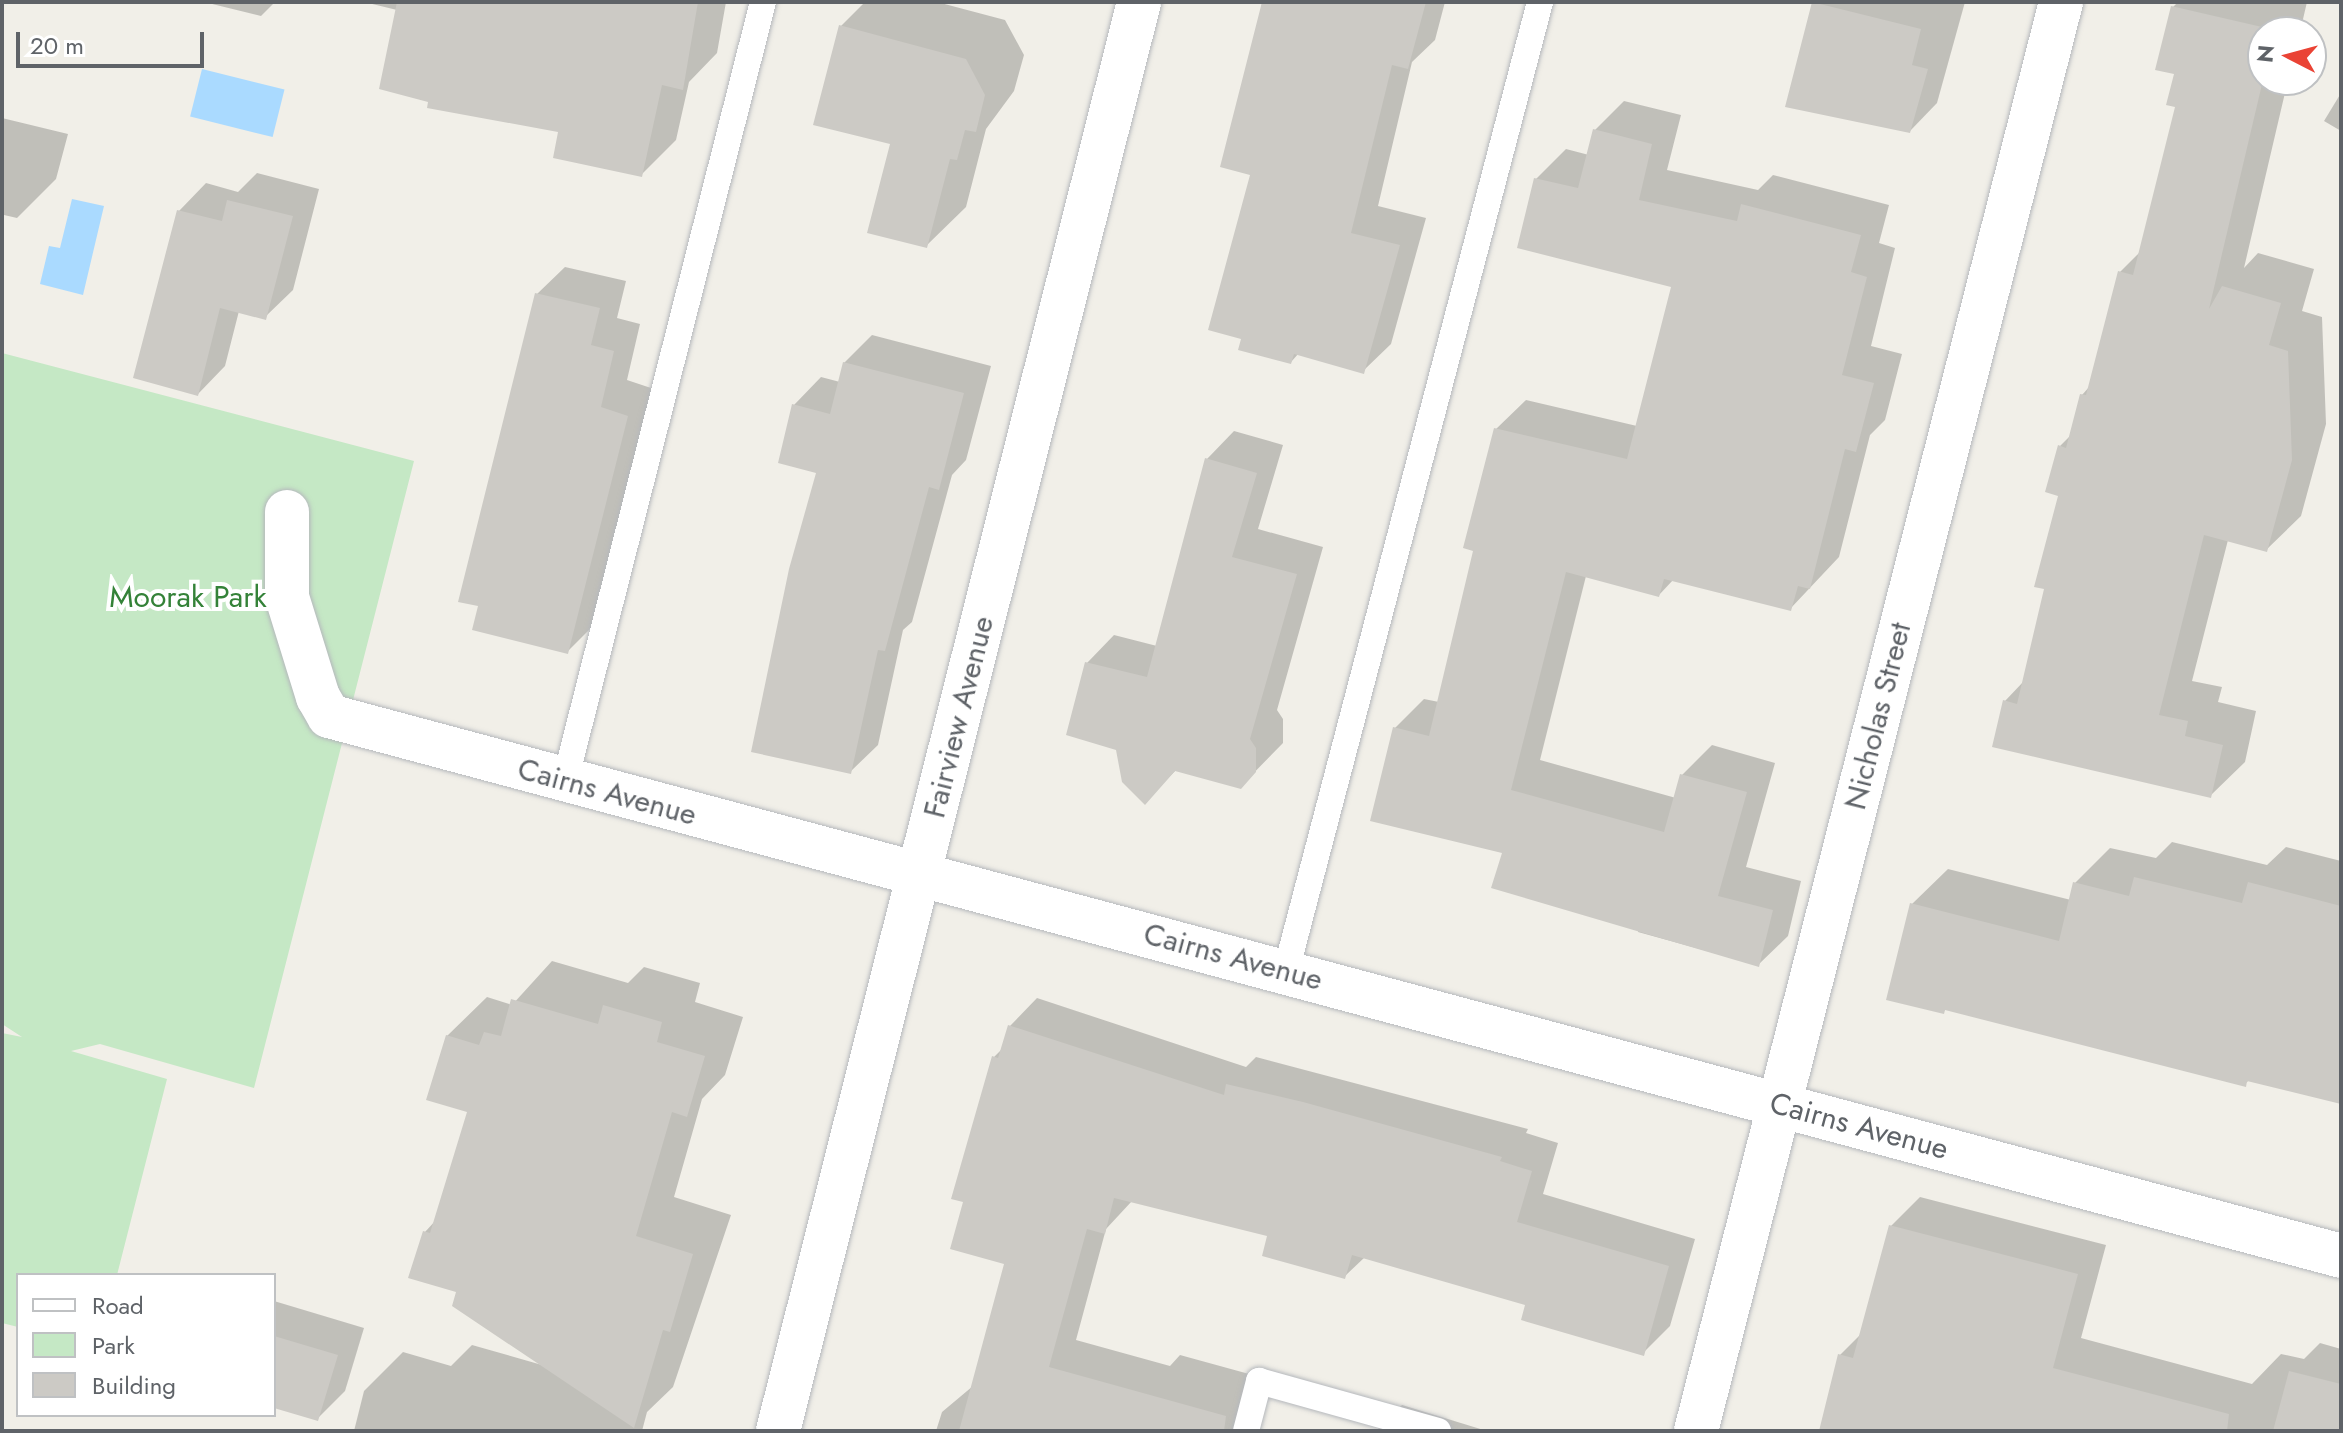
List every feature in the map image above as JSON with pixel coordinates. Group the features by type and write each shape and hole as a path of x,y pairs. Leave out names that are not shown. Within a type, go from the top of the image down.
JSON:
{"street":[{"name":"Fairview Avenue","path":"778,1431 1139,2"},
{"name":"Nicholas Street","path":"1696,1431 2061,2"},
{"name":"Cairns Avenue","path":"287,512 287,597 318,697 329,716 2341,1256"}],"lane":[{"path":"565,781 763,2"},
{"path":"1286,971 1540,2"},
{"path":"1246,1431 1259,1381 1438,1431"}],"green space":[{"name":"Moorak Park","path":"2,353 414,461 254,1088 100,1044 71,1051 167,1079 118,1273 16,1273 16,1326 2,1323 2,1033 22,1037 2,1024"}],"water":[{"path":"202,69 284,90 273,137 190,117"},
{"path":"72,199 104,206 83,295 40,284 49,246 60,248"}],"building":[{"path":"397,2 698,2 683,90 662,85 642,177 553,158 558,132 427,108 428,102 379,89"},
{"path":"1262,2 1426,2 1408,69 1392,65 1351,233 1400,245 1364,374 1294,354 1291,364 1238,350 1241,339 1208,330 1250,175 1220,167"},
{"path":"1812,2 1921,29 1912,65 1928,69 1910,133 1785,107"},
{"path":"2171,6 2247,24 2247,96 2259,96 2209,309 2222,286 2281,303 2269,345 2288,351 2292,460 2267,552 2204,535 2159,715 2188,721 2185,736 2223,745 2211,798 1992,747 2003,700 2017,704 2044,589 2034,587 2058,496 2045,492 2058,445 2066,448 2080,394 2086,395 2118,271 2133,275 2175,107 2166,105 2174,74 2155,70"},
{"path":"839,25 966,59 985,95 976,132 965,130 957,160 950,159 927,248 867,233 890,144 813,125"},
{"path":"1593,129 1652,144 1639,200 1737,221 1741,204 1861,235 1851,272 1867,277 1842,375 1874,383 1856,452 1845,449 1810,589 1798,586 1791,611 1664,579 1659,597 1566,572 1511,790 1664,832 1680,774 1747,792 1718,896 1773,910 1759,967 1491,888 1502,853 1370,821 1393,727 1429,736 1473,551 1463,548 1494,428 1627,459 1671,287 1517,248 1534,178 1578,188"},
{"path":"227,200 293,216 266,320 220,308 198,396 133,378 177,210 222,221"},
{"path":"535,293 600,308 591,345 614,351 601,407 628,416 568,654 472,630 478,606 458,602"},
{"path":"843,362 964,393 939,490 929,487 885,651 878,650 851,774 751,752 789,569 816,473 778,463 792,404 830,414"},
{"path":"1205,458 1257,473 1232,557 1297,574 1250,739 1256,748 1256,772 1241,789 1175,771 1145,805 1122,782 1116,750 1066,735 1085,662 1147,677"},
{"path":"2134,877 2242,903 2248,882 2341,906 2341,1104 2247,1081 2246,1087 1945,1010 1944,1014 1886,1000 1910,903 2059,941 2073,882 2129,896"},
{"path":"511,999 598,1024 603,1005 662,1022 657,1042 705,1056 687,1117 672,1112 636,1236 693,1254 670,1332 663,1330 634,1428 452,1306 456,1292 408,1278 423,1231 430,1233 467,1112 426,1100 446,1035 479,1045 484,1032 501,1036"},
{"path":"1008,1025 1224,1095 1226,1084 1303,1102 1502,1157 1500,1161 1532,1171 1517,1222 1669,1266 1644,1356 1521,1320 1525,1305 1352,1255 1345,1279 1262,1256 1267,1236 1114,1198 1105,1234 1087,1229 1049,1367 1226,1416 1224,1431 959,1431 1004,1264 950,1249 963,1202 951,1199 992,1056 998,1058"},
{"path":"1889,1225 2078,1274 2053,1368 2229,1414 2227,1431 1819,1431 1838,1354 1853,1358"},
{"path":"276,1337 338,1355 318,1421 276,1409"},
{"path":"2289,1371 2341,1384 2341,1431 2273,1431"}]}
